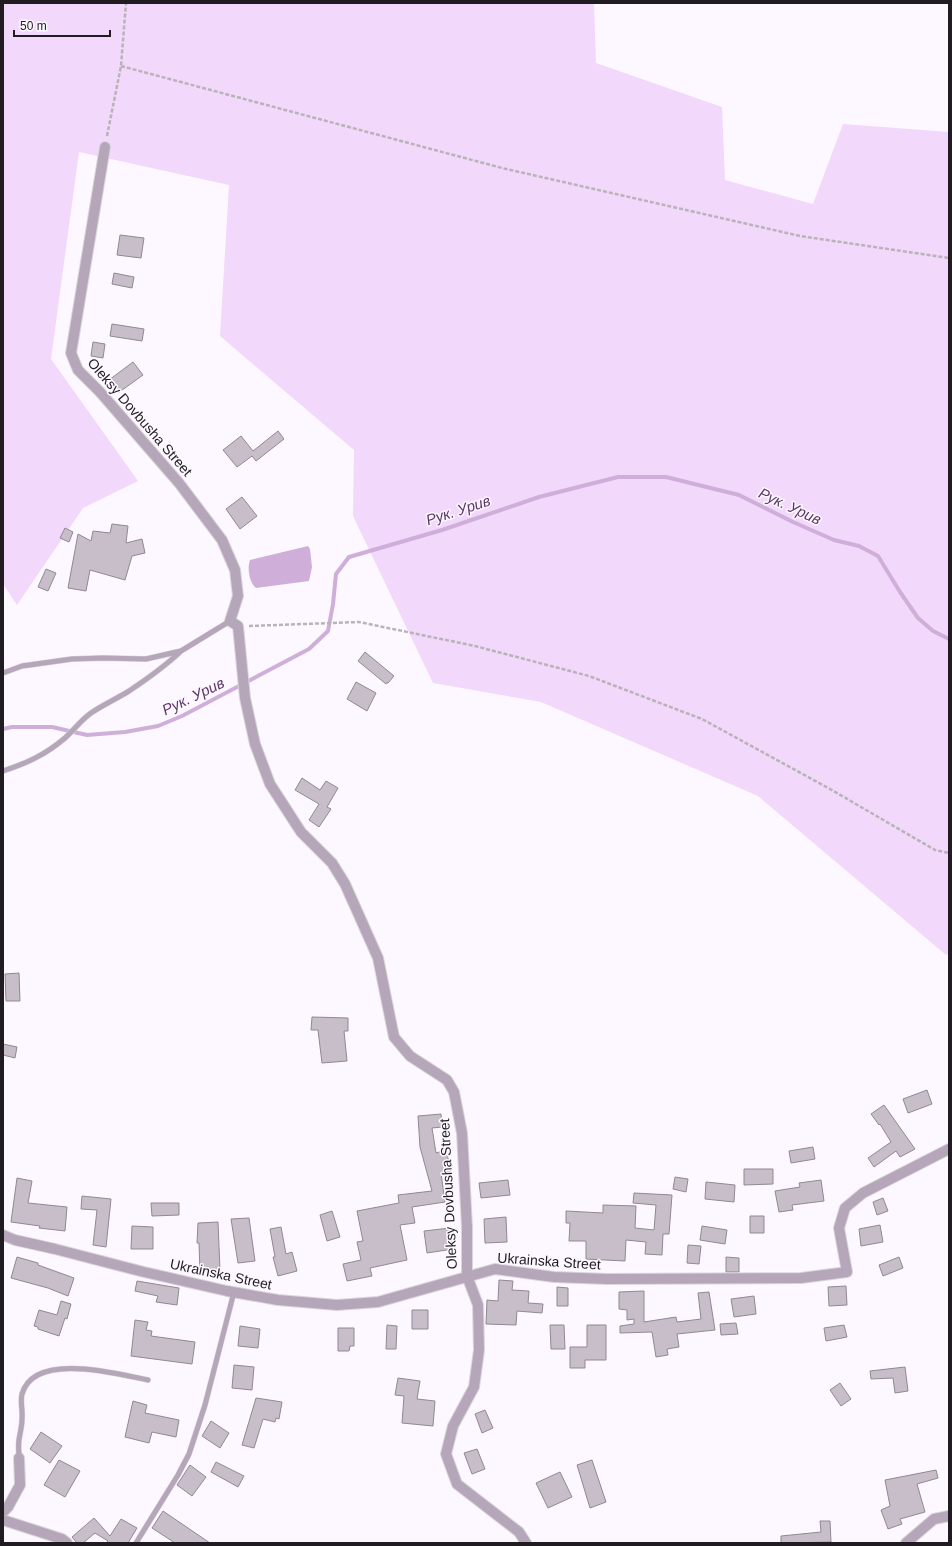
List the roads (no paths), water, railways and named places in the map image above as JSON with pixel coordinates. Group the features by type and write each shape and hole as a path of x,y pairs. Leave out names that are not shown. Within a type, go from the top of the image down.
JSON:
{"street":[{"name":"Oleksy Dovbusha Street","path":"105,147 72,353 78,370 100,392 179,483 222,540 235,570 238,596 234,624 245,698 255,744 270,784 301,832 332,863 345,884 378,958 386,990 394,1037 410,1056 447,1080 454,1092 462,1133 467,1227 467,1276 478,1305 479,1350 474,1387 453,1426 446,1454 457,1484 519,1532 526,1543"},
{"name":"Ukrainska Street","path":"3,1235 15,1240 144,1272 234,1292 278,1300 337,1305 378,1302 425,1290 467,1276 495,1269 554,1277 607,1279 801,1278 847,1272 839,1228 845,1208 863,1193 949,1149"},
{"path":"3,1512 8,1507 20,1485 19,1458"},
{"path":"906,1543 934,1519 949,1516"},
{"path":"3,1520 62,1539 67,1543"}],"lane":[{"path":"3,673 22,666 72,659 146,659 181,651 234,624"},
{"path":"3,771 26,764 48,751 65,738 77,724 90,714 128,691 163,667 181,651"},
{"path":"136,1543 178,1475 189,1454 205,1405 234,1292"},
{"path":"19,1458 18,1441 22,1420 22,1395 26,1385 35,1377 60,1368 80,1368 148,1380"}],"waterway":[{"name":"Рук. Урив","path":"3,729 12,727 52,727 87,735 125,732 158,726 182,716 309,649 328,631 336,574 349,557 442,530 539,497 618,477 666,477 739,495 793,522 834,540 859,546 878,556 918,618 933,631 949,639"}]}
